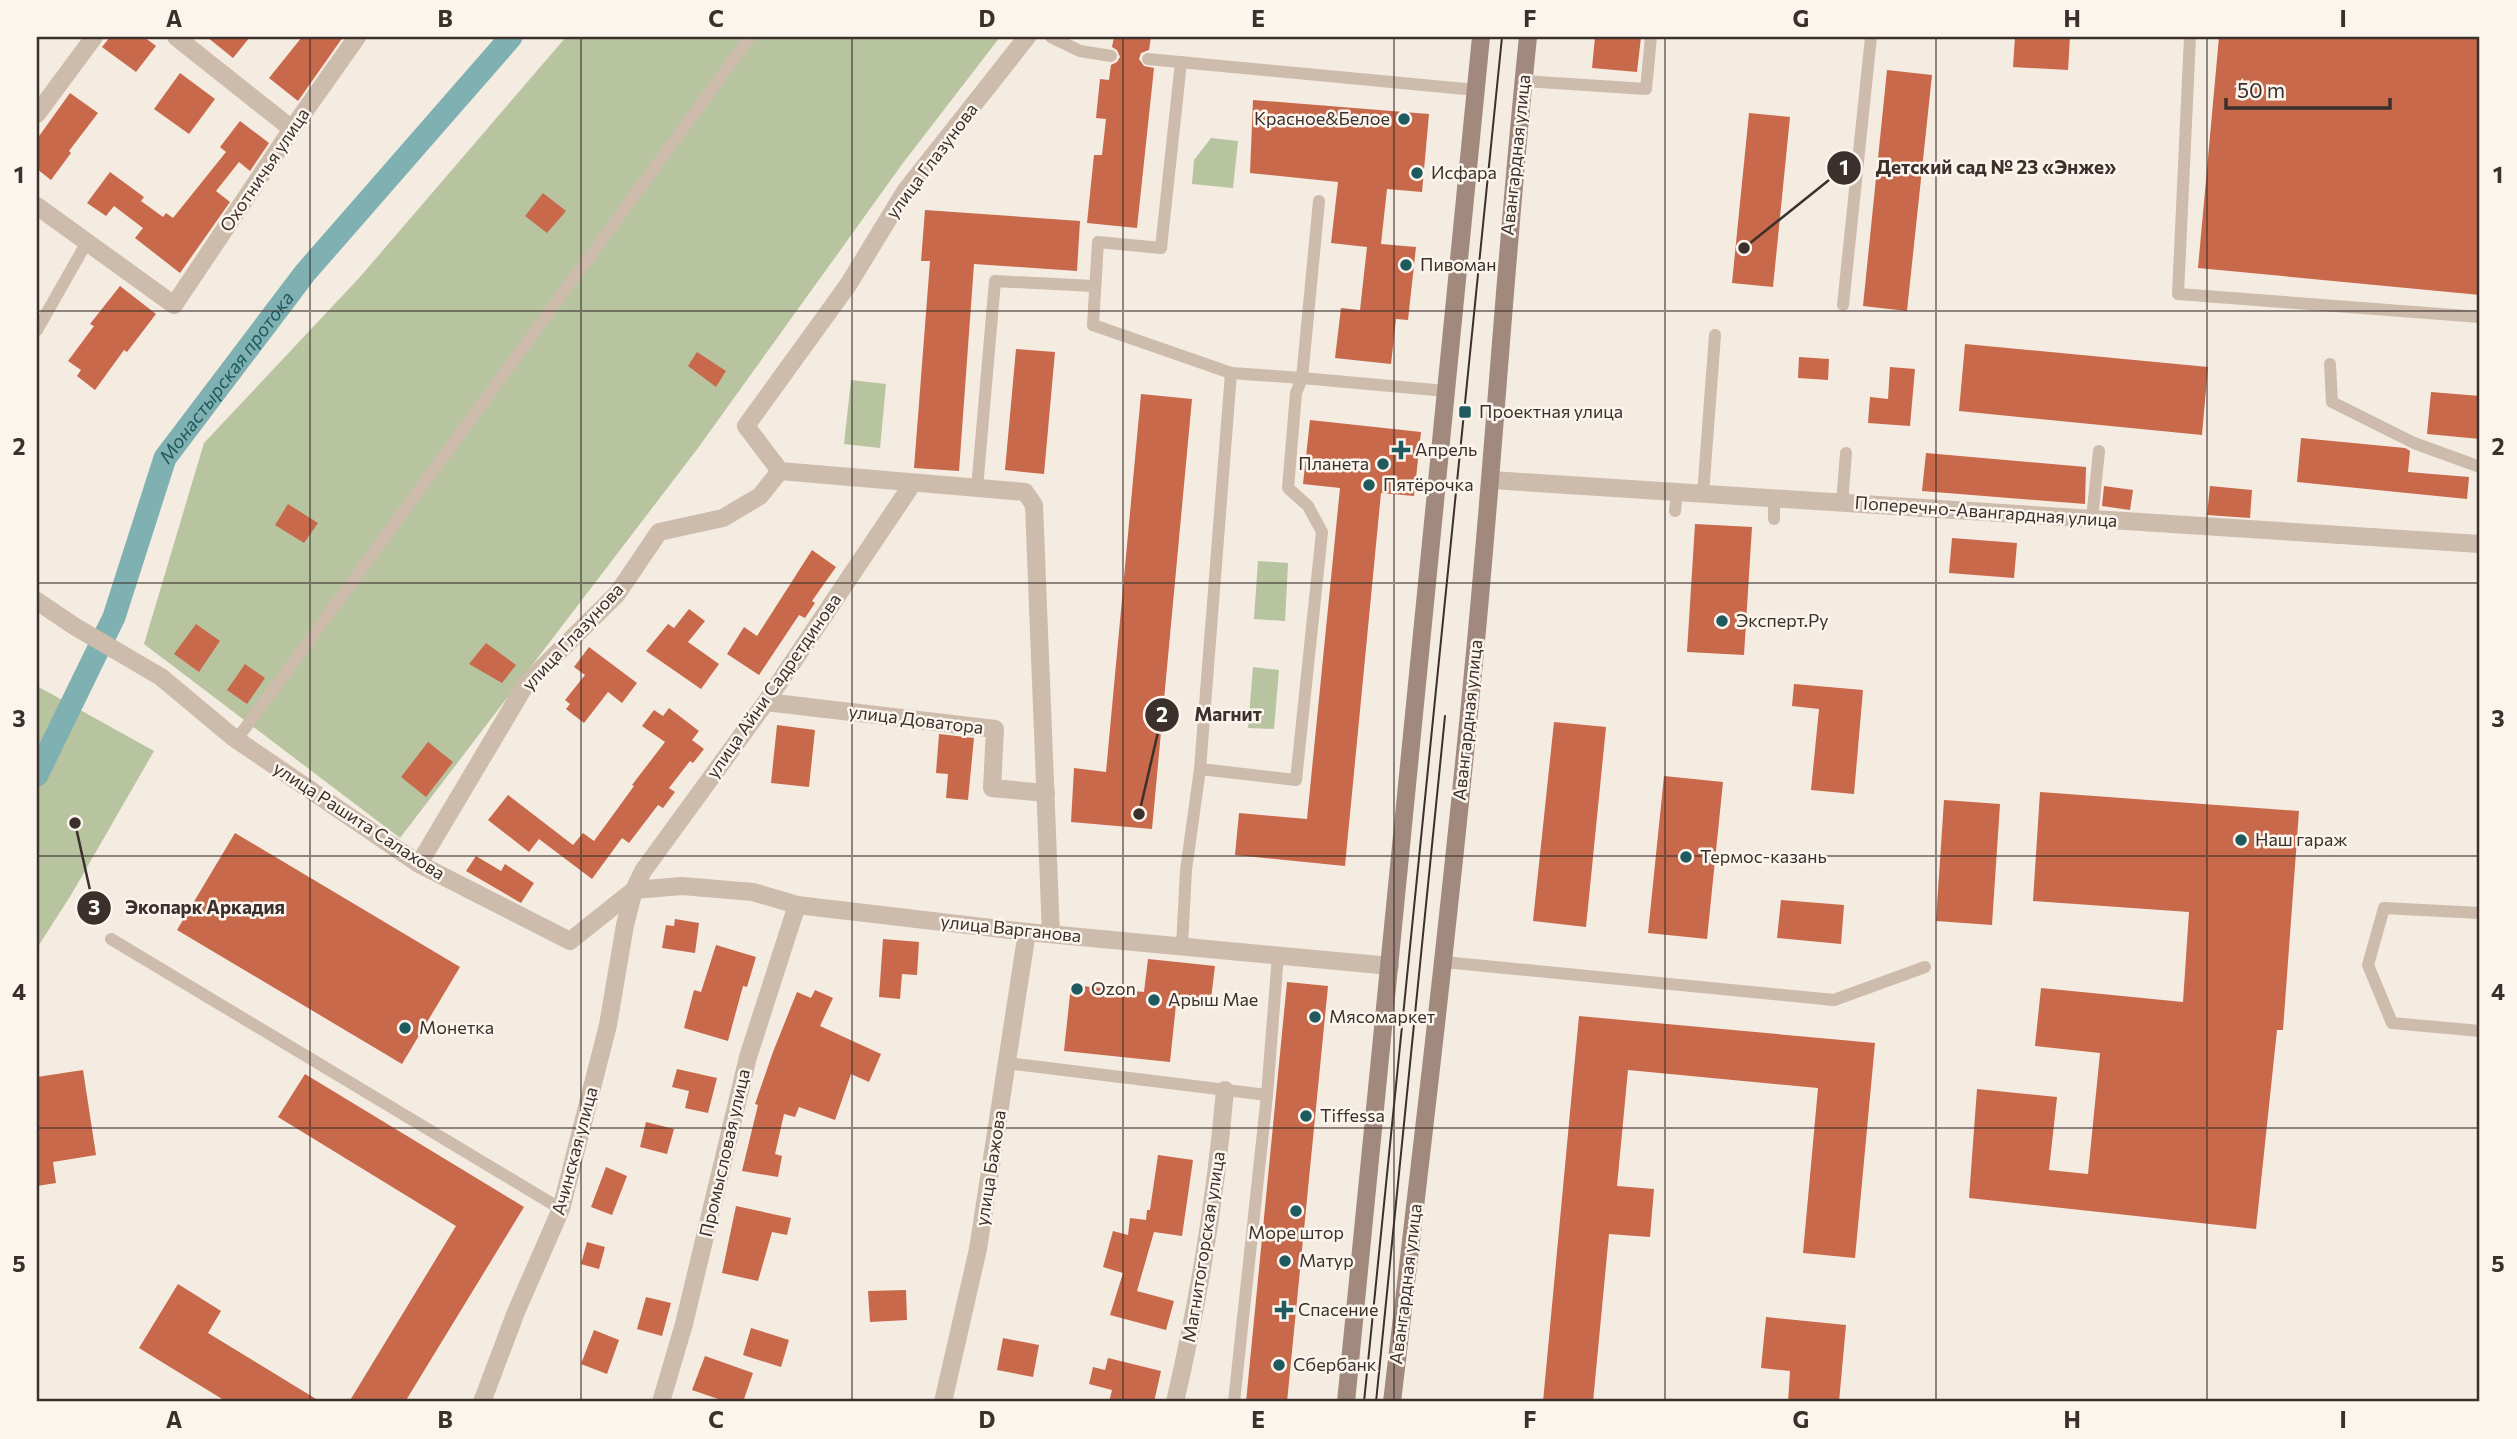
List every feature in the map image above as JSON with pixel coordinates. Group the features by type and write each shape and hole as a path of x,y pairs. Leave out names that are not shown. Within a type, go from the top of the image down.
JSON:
{"main road":[{"path":"1346,1402 1481,37"},
{"name":"Авангардная улица","path":"1392,1402 1444,962 1491,481 1507,251 1528,37"}],"street":[{"path":"37,114 94,37"},
{"path":"176,37 292,129"},
{"name":"Охотничья улица","path":"87,242 174,305 292,129 358,37"},
{"name":"улица Глазунова","path":"419,864 526,684 617,593 659,532 723,519 761,496 780,471 746,426 848,285 906,190 1027,37"},
{"path":"37,206 87,242"},
{"path":"780,471 1025,492 1034,505 1051,934"},
{"name":"Поперечно-Авангардная улица","path":"1491,481 2480,544"},
{"name":"улица Айни Садретдинова","path":"635,890 656,851 766,702 913,483"},
{"name":"улица Рашита Салахова","path":"37,601 161,677 234,738 419,864 570,941 635,890"},
{"name":"улица Доватора","path":"766,702 995,729 992,788 1046,793"},
{"name":"улица Варганова","path":"635,890 682,886 753,892 797,905 1027,932 1390,966"},
{"name":"Ачинская улица","path":"482,1402 516,1312 561,1209 608,1025 625,925 635,890"},
{"name":"Промысловая улица","path":"661,1402 684,1324 748,1057 797,905"},
{"name":"улица Бажова","path":"943,1402 978,1249 1027,932"},
{"name":"Магнитогорская улица","path":"1175,1402 1191,1334 1219,1167 1225,1090"}],"lane":[{"path":"234,738 243,731 750,37"},
{"path":"1051,37 1080,51 1111,56"},
{"path":"1523,81 1646,89 1651,37"},
{"path":"1843,305 1871,37"},
{"path":"2190,37 2178,294 2480,317"},
{"path":"1148,59 1476,90"},
{"path":"1181,62 1161,248 1098,242 1093,324 1231,373 1446,391"},
{"path":"1200,769 1296,780 1322,532 1308,506 1289,488 1296,393 1302,378 1319,201"},
{"path":"37,330 87,242"},
{"path":"978,488 995,281 1094,286"},
{"path":"1703,494 1715,335"},
{"path":"2330,363 2332,402 2414,443 2480,467"},
{"path":"1182,946 1186,870 1200,769 1231,373"},
{"path":"2092,519 2099,451"},
{"path":"1842,503 1846,453"},
{"path":"1675,511 1677,492"},
{"path":"1774,498 1774,519"},
{"path":"2480,913 2384,908 2368,965 2392,1023 2480,1031"},
{"path":"111,939 561,1209"},
{"path":"1234,1402 1267,1095 1278,954"},
{"path":"1444,962 1834,1000 1925,967"},
{"path":"1007,1063 1267,1095"}],"green space":[{"path":"566,37 1000,37 903,163 698,448 400,838 144,644 204,443 360,277"},
{"path":"1211,138 1238,141 1233,188 1192,184 1194,160"},
{"path":"851,380 886,384 880,448 844,444"},
{"path":"1258,561 1288,563 1285,621 1254,619"},
{"path":"1253,667 1279,670 1274,729 1248,728"},
{"path":"37,686 154,751 71,895 37,948"}],"building":[{"path":"110,37 144,37 156,46 136,72 102,47"},
{"path":"207,37 250,37 233,58"},
{"path":"302,37 343,37 298,101 269,78"},
{"path":"1114,37 1151,37 1149,50 1141,53 1139,59 1144,66 1154,68 1137,228 1087,223 1094,155 1102,155 1106,119 1096,118 1100,79 1109,80 1111,65 1120,57 1112,47"},
{"path":"1595,37 1641,37 1637,72 1592,68"},
{"path":"2015,37 2070,37 2068,70 2013,67"},
{"path":"2219,37 2480,37 2480,295 2198,268"},
{"path":"1887,70 1932,75 1907,311 1863,306"},
{"path":"180,73 215,99 189,134 154,109"},
{"path":"70,93 98,113 51,180 37,169 37,139"},
{"path":"1253,100 1429,114 1422,192 1387,189 1381,244 1416,247 1408,320 1396,319 1391,364 1335,358 1341,308 1360,310 1367,247 1331,243 1338,182 1250,173"},
{"path":"1749,113 1790,117 1773,287 1732,283"},
{"path":"240,121 269,143 250,171 239,162 216,191 230,202 180,273 135,238 143,228 114,206 106,216 87,203 110,172 144,197 141,201 163,217 166,213 173,218 226,152 220,147"},
{"path":"543,193 566,211 547,233 525,216"},
{"path":"925,210 1080,221 1077,271 974,264 959,471 914,468 930,261 921,261"},
{"path":"120,286 156,314 127,352 124,350 95,390 77,376 81,370 68,361 94,326 90,324"},
{"path":"1965,344 2208,367 2202,435 1959,411"},
{"path":"1016,349 1055,352 1044,474 1005,470"},
{"path":"697,352 726,371 716,387 688,366"},
{"path":"1799,357 1829,359 1828,380 1798,378"},
{"path":"1890,367 1915,369 1910,426 1868,423 1870,397 1888,399"},
{"path":"2431,392 2480,396 2480,439 2427,434"},
{"path":"1141,394 1192,399 1152,829 1071,822 1074,768 1106,772"},
{"path":"1310,420 1421,432 1414,496 1381,493 1345,866 1235,855 1239,813 1307,819 1340,488 1303,484"},
{"path":"2301,438 2405,448 2410,451 2408,472 2469,477 2467,499 2297,482"},
{"path":"1926,453 2086,467 2085,504 1922,491"},
{"path":"2104,486 2133,490 2130,510 2102,506"},
{"path":"2210,486 2252,490 2250,518 2207,515"},
{"path":"288,504 318,523 304,543 275,525"},
{"path":"1695,524 1752,527 1744,655 1687,652"},
{"path":"1952,538 2017,543 2014,578 1949,573"},
{"path":"812,550 836,567 812,601 815,603 805,618 799,615 759,675 727,654 744,627 757,636"},
{"path":"689,609 705,621 688,642 719,664 701,689 646,651 668,624 674,628"},
{"path":"196,624 220,641 199,672 174,654"},
{"path":"486,643 516,665 502,683 469,664"},
{"path":"589,647 637,683 622,703 608,692 584,723 566,709 570,704 565,700 585,675 574,667"},
{"path":"245,664 265,678 247,704 227,690"},
{"path":"1794,684 1863,690 1854,794 1811,790 1819,709 1792,706"},
{"path":"669,708 699,731 692,740 704,749 693,763 690,761 669,788 675,792 663,808 658,805 629,843 622,838 592,879 539,839 529,852 488,820 508,795 573,845 583,833 594,841 665,742 642,726 654,710 663,716"},
{"path":"1554,722 1606,727 1586,927 1533,921"},
{"path":"777,725 815,730 809,787 771,783"},
{"path":"939,734 974,738 968,800 946,798 948,774 936,773"},
{"path":"428,742 453,762 426,797 401,777"},
{"path":"1664,776 1723,782 1707,939 1648,933"},
{"path":"2040,792 2299,811 2283,1030 2277,1030 2256,1229 1969,1198 1977,1089 2057,1097 2049,1170 2088,1174 2100,1053 2035,1046 2041,988 2183,1002 2189,912 2033,901"},
{"path":"1944,800 2000,804 1992,925 1936,921"},
{"path":"235,833 460,967 402,1064 177,930"},
{"path":"476,856 501,871 505,864 534,883 521,903 466,871"},
{"path":"1781,900 1844,905 1841,944 1777,938"},
{"path":"675,919 699,923 695,953 662,948 666,925 674,926"},
{"path":"883,939 919,942 917,975 902,974 900,999 879,997"},
{"path":"716,945 756,957 747,987 743,986 728,1041 684,1028 694,990 701,992"},
{"path":"1148,959 1215,966 1211,999 1177,995 1170,1062 1064,1051 1071,985 1144,992"},
{"path":"1287,982 1328,986 1287,1402 1246,1402"},
{"path":"815,990 833,998 820,1026 881,1054 869,1082 851,1074 835,1120 799,1107 795,1117 784,1114 775,1154 782,1156 778,1177 742,1171 758,1105 755,1104 797,992 811,998"},
{"path":"1579,1016 1875,1043 1855,1258 1803,1253 1818,1088 1628,1070 1617,1186 1654,1189 1650,1237 1609,1234 1593,1402 1543,1402"},
{"path":"677,1069 717,1078 708,1113 685,1108 689,1091 672,1087"},
{"path":"83,1070 96,1155 53,1162 56,1183 37,1186 37,1077"},
{"path":"305,1074 524,1207 405,1402 349,1402 456,1226 278,1117"},
{"path":"646,1122 674,1129 667,1154 640,1147"},
{"path":"1158,1155 1193,1160 1182,1236 1154,1232 1137,1291 1174,1301 1166,1330 1110,1315 1123,1273 1103,1267 1113,1231 1128,1235 1130,1218 1146,1220 1147,1210 1150,1210"},
{"path":"606,1167 627,1176 612,1215 591,1207"},
{"path":"736,1206 791,1218 787,1235 772,1232 758,1281 722,1273"},
{"path":"587,1242 605,1247 599,1269 581,1264"},
{"path":"178,1284 221,1311 208,1333 321,1402 227,1402 139,1348"},
{"path":"906,1290 907,1320 870,1322 868,1291"},
{"path":"646,1297 671,1303 662,1336 637,1329"},
{"path":"1766,1317 1846,1325 1839,1402 1788,1402 1790,1371 1761,1368"},
{"path":"751,1328 789,1340 781,1367 743,1355"},
{"path":"594,1330 619,1340 607,1374 581,1364"},
{"path":"1003,1338 1039,1345 1033,1377 997,1370"},
{"path":"705,1356 753,1373 743,1402 727,1402 692,1390"},
{"path":"1108,1358 1161,1371 1154,1402 1109,1402 1112,1390 1089,1384 1093,1367 1105,1370"}],"waterway":[{"name":"Монастырская протока","path":"37,775 114,617 165,458 305,273 511,37"}],"tram line":[{"path":"1364,1402 1502,37"},
{"path":"1376,1402 1445,716"}],"place":[{"name":"Красное&Белое","path":"1404,119"},
{"name":"Исфара","path":"1417,173"},
{"name":"Детский сад № 23 «Энже»","path":"1744,248"},
{"name":"Пивоман","path":"1406,265"},
{"name":"Проектная улица","path":"1465,412"},
{"name":"Апрель","path":"1401,450"},
{"name":"Планета","path":"1383,464"},
{"name":"Пятёрочка","path":"1369,485"},
{"name":"Эксперт.Ру","path":"1722,621"},
{"name":"Магнит","path":"1139,814"},
{"name":"Экопарк Аркадия","path":"75,823"},
{"name":"Наш гараж","path":"2241,840"},
{"name":"Термос-казань","path":"1686,857"},
{"name":"Ozon","path":"1077,989"},
{"name":"Арыш Мае","path":"1154,1000"},
{"name":"Мясомаркет","path":"1315,1017"},
{"name":"Монетка","path":"405,1028"},
{"name":"Tiffessa","path":"1306,1116"},
{"name":"Море штор","path":"1296,1211"},
{"name":"Матур","path":"1285,1261"},
{"name":"Спасение","path":"1284,1310"},
{"name":"Сбербанк","path":"1279,1365"}]}
